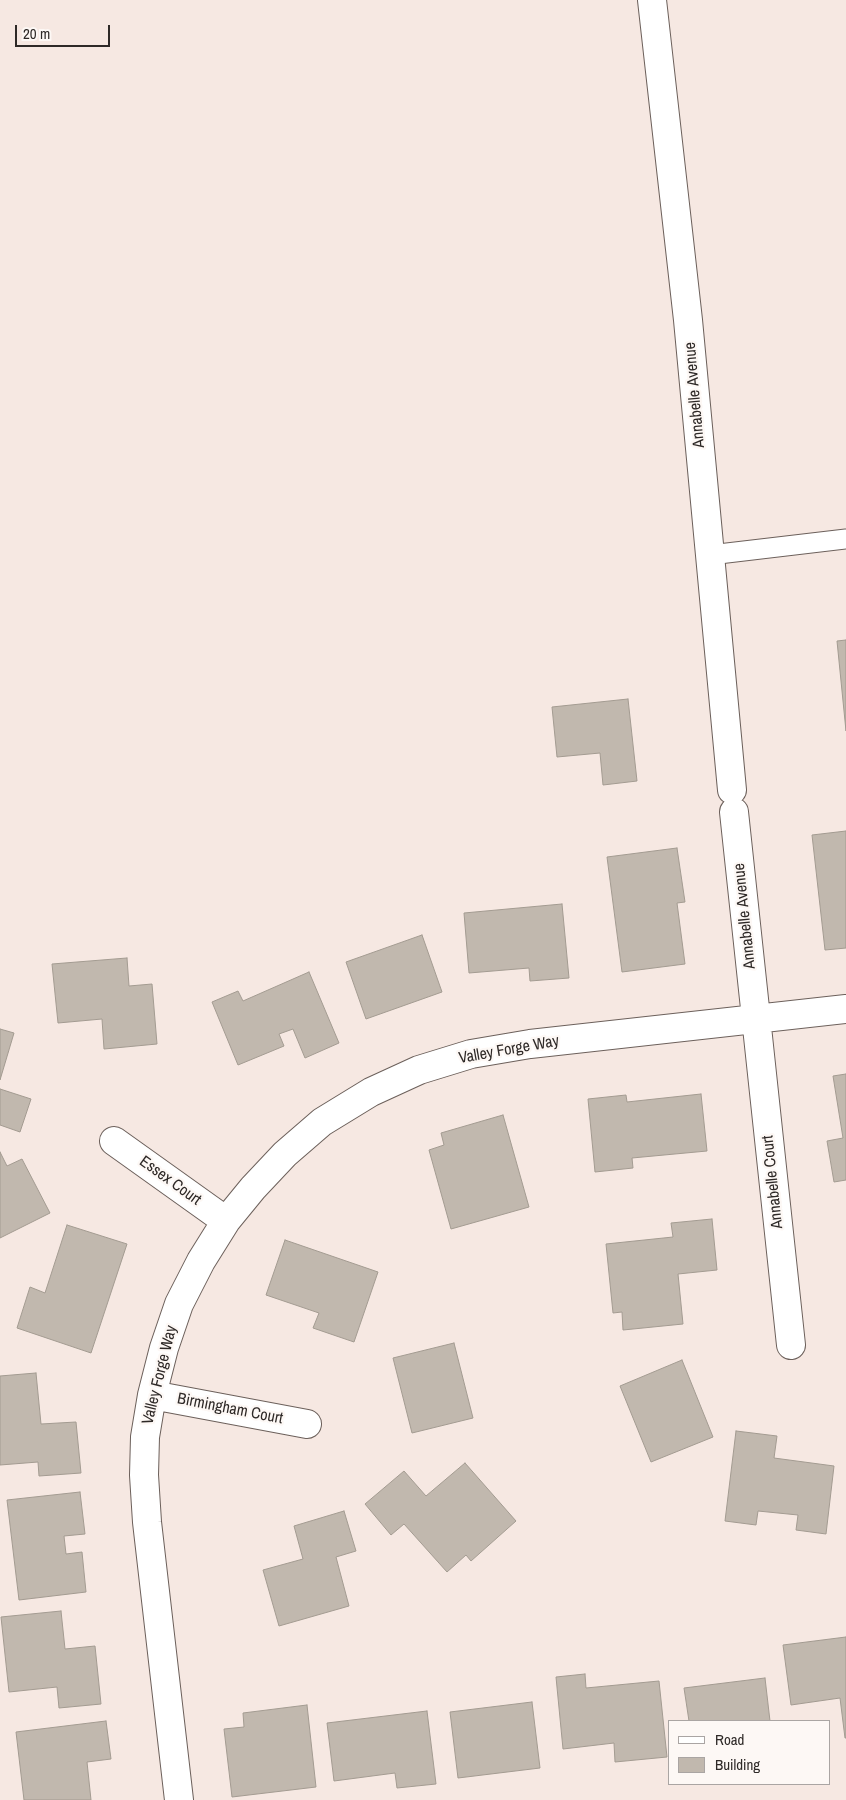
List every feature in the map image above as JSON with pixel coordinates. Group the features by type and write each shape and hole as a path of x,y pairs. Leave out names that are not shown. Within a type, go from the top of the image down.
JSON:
{"street":[{"name":"Annabelle Avenue","path":"652,0 688,320 733,801 756,1019"},
{"name":"Valley Forge Way","path":"179,1800 144,1475 145,1437 152,1394 164,1348 180,1304 201,1261 226,1221 253,1188 285,1154 322,1122 371,1092 419,1070 472,1054 530,1044 846,1009"},
{"name":"Annabelle Court","path":"756,1019 791,1345"},
{"name":"Essex Court","path":"114,1141 226,1221"},
{"name":"Birmingham Court","path":"152,1394 307,1424"}],"lane":[{"path":"710,555 846,539"}],"building":[{"path":"846,640 846,731 837,641"},
{"path":"628,699 637,781 603,785 600,753 557,757 552,707"},
{"path":"846,831 846,948 825,950 812,835"},
{"path":"677,848 685,902 677,903 685,964 622,972 607,857"},
{"path":"562,904 569,978 530,981 529,968 469,973 464,913"},
{"path":"422,935 442,992 366,1019 346,962"},
{"path":"127,958 129,986 152,984 157,1044 104,1049 102,1019 58,1023 52,964"},
{"path":"309,972 339,1043 305,1058 293,1029 279,1034 284,1046 238,1065 212,1002 238,991 243,1001"},
{"path":"0,1029 14,1033 0,1080"},
{"path":"846,1074 846,1180 834,1182 827,1141 843,1138 833,1076"},
{"path":"0,1089 31,1099 20,1132 0,1125"},
{"path":"701,1094 707,1151 632,1158 633,1168 595,1172 588,1099 626,1095 627,1102"},
{"path":"503,1115 529,1207 451,1229 429,1150 444,1145 441,1133"},
{"path":"0,1152 7,1166 22,1159 50,1213 0,1238"},
{"path":"712,1219 717,1270 678,1274 683,1324 623,1330 622,1312 613,1313 606,1244 673,1237 671,1223"},
{"path":"67,1225 127,1244 91,1353 17,1328 30,1287 45,1293"},
{"path":"285,1240 378,1272 354,1342 313,1328 319,1313 266,1295"},
{"path":"454,1343 473,1418 412,1433 393,1358"},
{"path":"682,1360 713,1437 651,1462 620,1386"},
{"path":"36,1373 41,1424 76,1422 81,1473 39,1476 38,1462 0,1465 0,1376"},
{"path":"736,1431 777,1436 774,1458 834,1466 826,1534 796,1530 798,1515 758,1511 756,1525 725,1521"},
{"path":"465,1463 516,1521 471,1561 466,1555 447,1572 404,1524 391,1535 365,1504 404,1471 426,1496"},
{"path":"80,1492 85,1534 64,1536 66,1554 82,1552 86,1592 19,1600 7,1500"},
{"path":"344,1511 356,1551 336,1557 349,1606 279,1626 263,1570 303,1559 294,1526"},
{"path":"61,1611 65,1649 95,1646 101,1704 59,1708 57,1687 9,1692 1,1617"},
{"path":"846,1637 845,1738 840,1698 791,1705 783,1645"},
{"path":"585,1674 586,1688 659,1681 667,1757 615,1762 614,1743 563,1749 556,1677"},
{"path":"765,1678 770,1720 689,1720 684,1688"},
{"path":"532,1702 540,1768 458,1778 450,1712"},
{"path":"307,1705 316,1787 232,1797 224,1729 244,1727 243,1713"},
{"path":"427,1711 436,1784 397,1788 395,1773 334,1781 327,1723"},
{"path":"106,1721 111,1759 87,1762 91,1800 24,1800 16,1732"}]}
